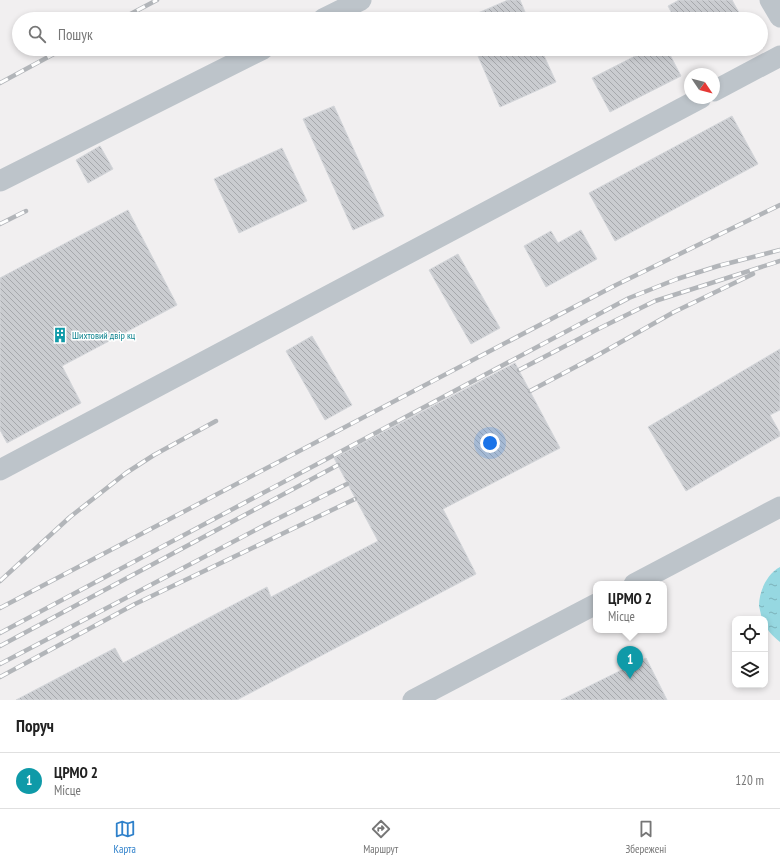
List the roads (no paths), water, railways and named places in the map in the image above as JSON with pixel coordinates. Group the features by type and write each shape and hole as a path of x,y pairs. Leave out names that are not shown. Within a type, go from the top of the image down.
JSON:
{"street":[{"path":"337,12 361,0"},
{"path":"770,0 780,17"},
{"path":"0,181 249,56"},
{"path":"720,88 780,56"},
{"path":"0,470 690,104"},
{"path":"640,581 780,507"},
{"path":"413,700 593,606"}],"water":[{"path":"780,567 780,642 768,629 768,616 761,616 759,606 762,589 768,578"}],"railway":[{"path":"134,12 157,0"},
{"path":"0,83 50,56"},
{"path":"0,608 616,285 780,205"},
{"path":"0,224 26,211"},
{"path":"0,633 629,298 677,279 718,266 780,250"},
{"path":"519,370 655,301 780,261"},
{"path":"530,391 674,312 753,274"},
{"path":"0,581 70,517 126,473 154,455 216,421"},
{"path":"0,646 338,465"},
{"path":"0,664 265,525 347,484"},
{"path":"0,677 135,604 355,499"}],"place":[{"name":"Шихтовий двір кц","path":"60,335"},
{"name":"ЦРМО 2","path":"630,679"}]}
